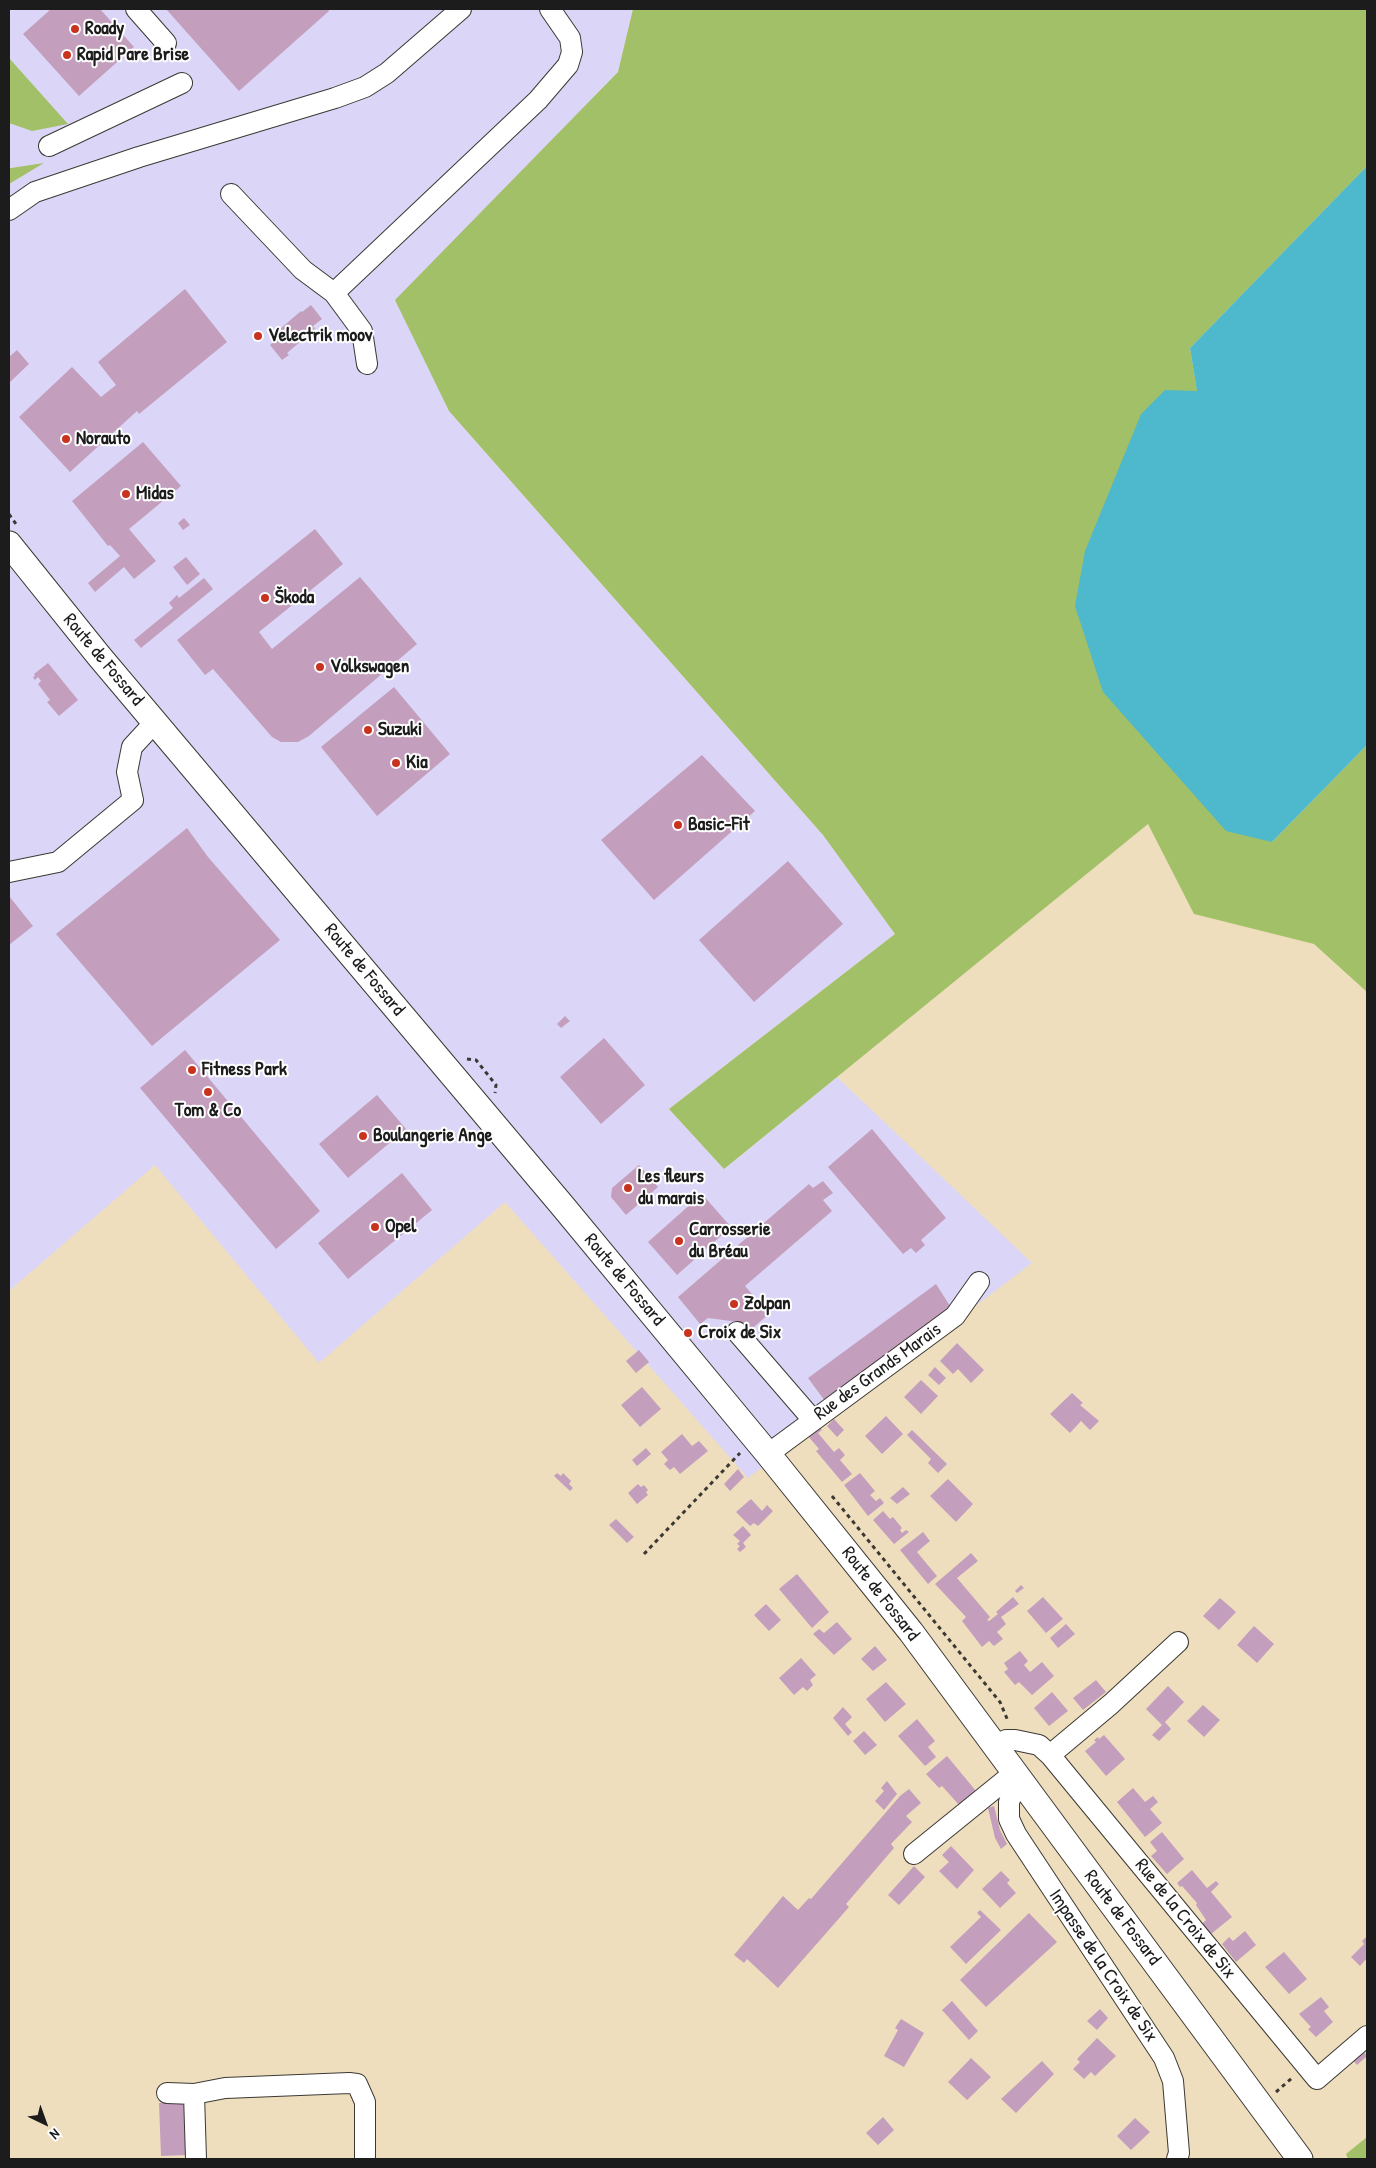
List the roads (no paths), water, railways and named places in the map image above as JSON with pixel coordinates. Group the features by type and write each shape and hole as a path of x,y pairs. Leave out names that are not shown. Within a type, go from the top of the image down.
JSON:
{"main road":[{"name":"Route de Fossard","path":"9,544 155,722 761,1446 911,1632 1300,2159"}],"street":[{"path":"136,9 166,43"},
{"path":"9,210 35,192 139,157 336,98 365,87 387,73 461,9"},
{"path":"334,293 538,100 568,66 572,52 570,38 550,9"},
{"path":"49,146 182,83"},
{"path":"231,194 303,270 334,293 362,331 366,364"},
{"path":"9,872 58,862 133,800 127,772 132,747 155,722"},
{"name":"Rue des Grands Marais","path":"761,1446 813,1420 954,1316 979,1282"},
{"path":"737,1332 813,1420"},
{"path":"1050,1755 1111,1704 1178,1642"},
{"name":"Rue de la Croix de Six","path":"994,1746 1006,1740 1015,1740 1039,1745 1050,1755 1317,2079 1367,2036"},
{"path":"914,1854 1018,1778"},
{"name":"Impasse de la Croix de Six","path":"1018,1778 1009,1802 1009,1819 1016,1834 1164,2058 1173,2082 1179,2153 1177,2159"},
{"path":"167,2094 194,2094 225,2088 357,2084 365,2102 365,2159"},
{"path":"194,2094 196,2159"}],"water":[{"path":"1367,166 1367,745 1272,842 1226,831 1103,692 1075,606 1085,551 1141,414 1165,390 1197,391 1190,348"}],"place":[{"name":"Roady","path":"75,29"},
{"name":"Rapid Pare Brise","path":"67,55"},
{"name":"Velectrik moov","path":"258,336"},
{"name":"Norauto","path":"66,439"},
{"name":"Midas","path":"126,494"},
{"name":"Škoda","path":"265,598"},
{"name":"Volkswagen","path":"320,667"},
{"name":"Suzuki","path":"368,730"},
{"name":"Kia","path":"396,763"},
{"name":"Basic-Fit","path":"678,825"},
{"name":"Fitness Park","path":"192,1070"},
{"name":"Tom & Co","path":"208,1092"},
{"name":"Boulangerie Ange","path":"363,1136"},
{"name":"Les fleurs du marais","path":"628,1188"},
{"name":"Opel","path":"375,1227"},
{"name":"Carrosserie du Bréau","path":"679,1241"},
{"name":"Zolpan","path":"734,1304"},
{"name":"Croix de Six","path":"688,1333"}]}
